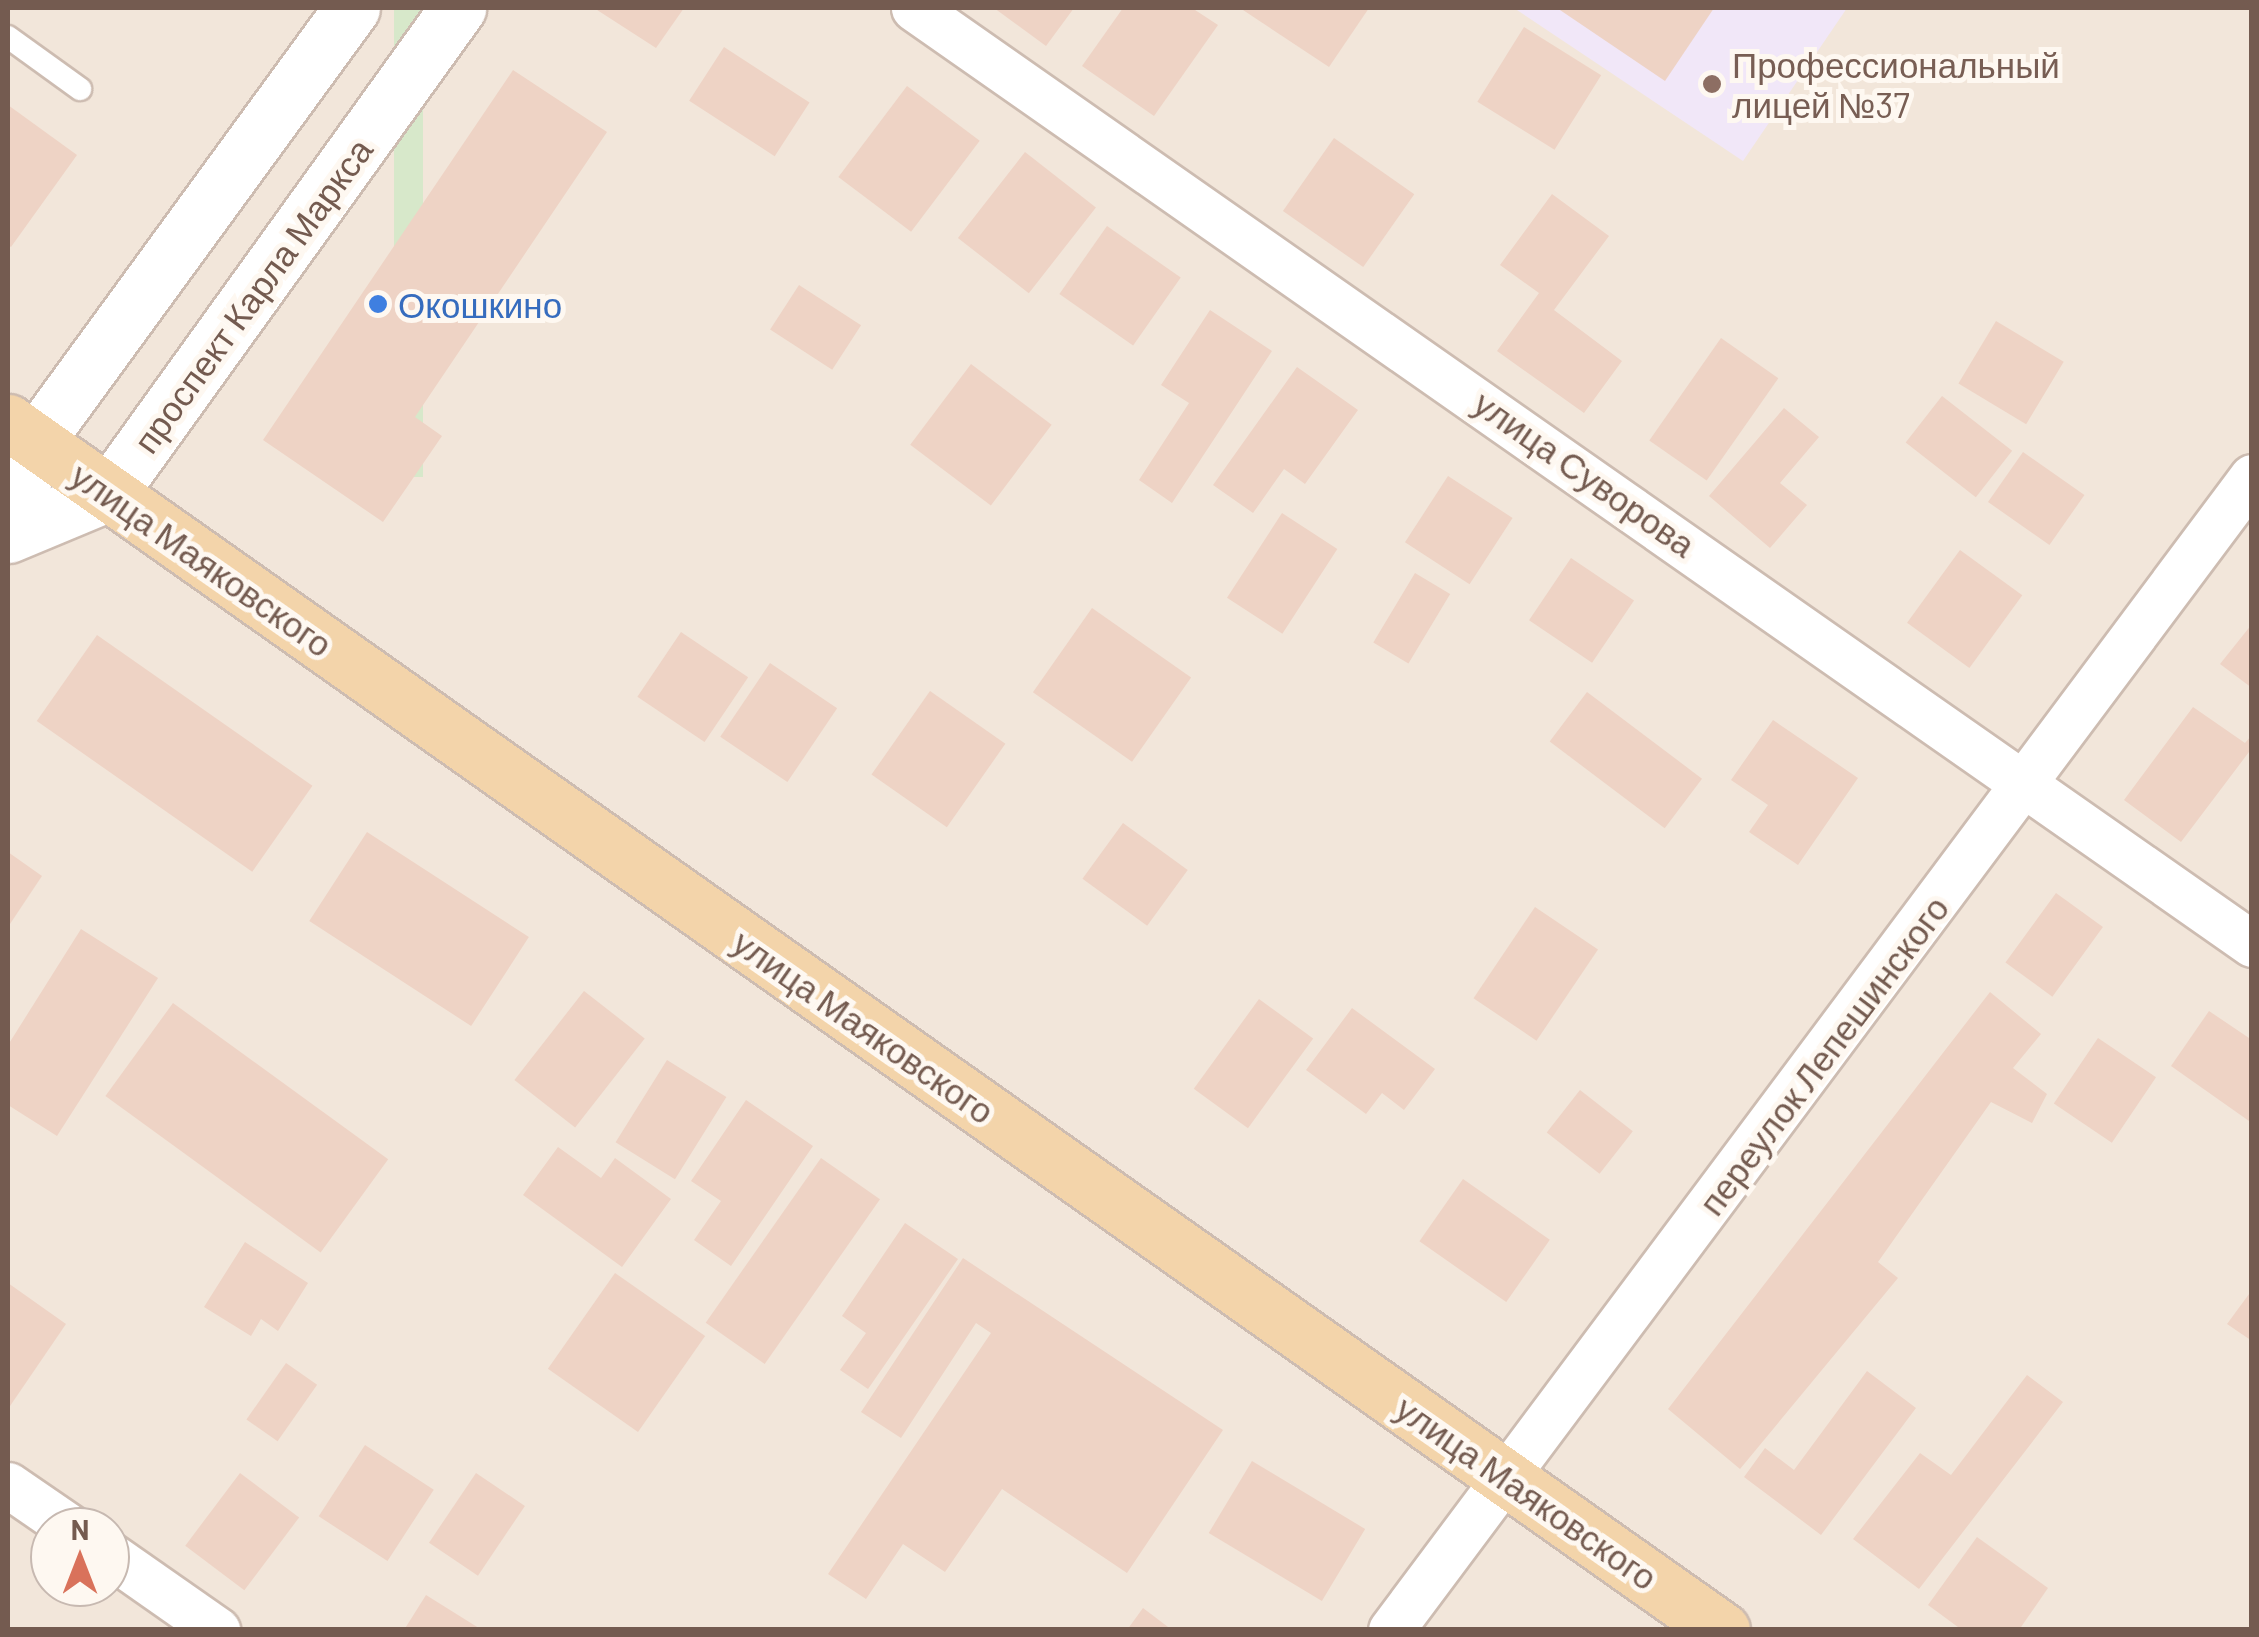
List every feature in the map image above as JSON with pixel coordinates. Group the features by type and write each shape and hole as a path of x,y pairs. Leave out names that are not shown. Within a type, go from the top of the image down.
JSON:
{"main road":[{"path":"109,493 8,532 22,431 352,8"},
{"name":"проспект Карла Маркса","path":"109,493 458,8"},
{"name":"улица Маяковского","path":"22,431 1722,1630"}],"street":[{"name":"улица Суворова","path":"914,8 2031,782 2252,944"},
{"name":"переулок Лепешинского","path":"1391,1630 1503,1476 2031,782 2252,477"},
{"path":"8,1485 40,1507"},
{"path":"130,1570 218,1630"}],"lane":[{"path":"8,37 80,89"}],"shaded area":[{"path":"8,8 2251,8 2251,1629 8,1630"},
{"name":"Профессиональный лицей №37","path":"1514,8 1847,8 1743,161"}],"green space":[{"path":"394,8 423,8 423,477 394,477"}],"building":[{"path":"594,8 684,8 656,48"},
{"path":"994,8 1074,8 1046,46"},
{"path":"1123,8 1192,8 1218,25 1154,116 1082,66"},
{"path":"1240,8 1369,8 1329,67"},
{"path":"1557,8 1714,8 1665,81"},
{"path":"1524,27 1601,75 1555,150 1477,102"},
{"path":"724,47 810,103 775,156 689,101"},
{"path":"513,70 607,132 415,417 442,436 383,522 263,440"},
{"path":"907,86 980,141 911,232 838,177"},
{"path":"8,105 77,155 11,247 8,245"},
{"path":"1334,138 1414,194 1363,267 1283,211"},
{"path":"1025,152 1096,207 1029,293 958,238"},
{"path":"1552,194 1609,236 1554,310 1622,361 1584,413 1497,351 1539,293 1500,265"},
{"path":"1107,226 1181,278 1133,346 1059,294"},
{"path":"799,285 861,325 832,370 770,329"},
{"path":"1210,310 1272,351 1172,503 1139,480 1189,403 1161,385"},
{"path":"1996,321 2064,362 2026,424 1958,384"},
{"path":"1721,338 1778,378 1707,481 1649,440"},
{"path":"971,364 1052,425 991,505 910,445"},
{"path":"1297,367 1358,410 1305,484 1284,469 1253,513 1213,485"},
{"path":"1942,396 2012,451 1976,497 1906,442"},
{"path":"1784,408 1819,437 1780,483 1807,505 1770,548 1709,496"},
{"path":"2023,452 2084,495 2049,545 1988,502"},
{"path":"1448,476 1513,518 1470,584 1405,542"},
{"path":"1282,513 1337,549 1282,634 1227,598"},
{"path":"1960,550 2022,595 1969,668 1907,623"},
{"path":"1571,558 1634,600 1592,663 1529,620"},
{"path":"1415,573 1450,594 1408,664 1373,642"},
{"path":"1092,608 1191,677 1132,762 1033,692"},
{"path":"2252,624 2252,688 2220,664"},
{"path":"681,632 748,677 705,742 637,697"},
{"path":"97,635 312,786 252,872 37,721"},
{"path":"770,663 837,708 787,782 720,737"},
{"path":"930,691 1005,744 947,827 871,775"},
{"path":"1587,692 1702,779 1665,828 1550,742"},
{"path":"2193,707 2245,743 2252,735 2252,748 2181,842 2124,800"},
{"path":"1773,720 1858,778 1798,865 1749,832 1768,805 1731,780"},
{"path":"1123,823 1188,870 1147,926 1082,879"},
{"path":"367,832 529,937 471,1026 309,921"},
{"path":"8,852 42,876 8,927"},
{"path":"2056,893 2103,927 2052,997 2005,963"},
{"path":"1535,907 1598,949 1536,1041 1473,998"},
{"path":"81,929 158,978 57,1136 8,1105 8,1045"},
{"path":"584,991 645,1038 575,1127 514,1080"},
{"path":"1990,992 2041,1034 2013,1068 2047,1094 2032,1123 1991,1102 1878,1262 1898,1278 1740,1469 1668,1409"},
{"path":"1259,999 1313,1038 1248,1128 1194,1089"},
{"path":"173,1003 388,1159 321,1252 105,1096"},
{"path":"1352,1008 1435,1069 1404,1110 1382,1093 1366,1114 1306,1070"},
{"path":"2209,1011 2252,1040 2249,1121 2171,1066"},
{"path":"2098,1038 2156,1077 2112,1143 2054,1103"},
{"path":"667,1060 726,1097 675,1179 616,1142"},
{"path":"1580,1090 1633,1131 1600,1174 1547,1133"},
{"path":"746,1100 813,1146 731,1266 694,1240 721,1201 691,1181"},
{"path":"558,1147 601,1178 615,1158 671,1199 622,1267 523,1195"},
{"path":"821,1158 880,1199 765,1364 706,1323"},
{"path":"1463,1179 1550,1240 1506,1302 1419,1241"},
{"path":"905,1223 958,1259 868,1389 840,1370 866,1333 842,1316"},
{"path":"245,1242 308,1283 278,1331 261,1319 251,1336 204,1307"},
{"path":"963,1258 1223,1430 1127,1573 1002,1489 945,1572 903,1544 866,1599 828,1574 991,1333 976,1323 901,1438 861,1412"},
{"path":"615,1273 705,1336 638,1432 548,1369"},
{"path":"8,1283 66,1324 8,1409"},
{"path":"2252,1290 2252,1341 2227,1324"},
{"path":"286,1363 317,1385 278,1441 246,1420"},
{"path":"1867,1371 1916,1408 1821,1535 1744,1477 1765,1448 1794,1470"},
{"path":"2027,1375 2063,1402 1919,1589 1853,1539 1920,1453 1951,1475"},
{"path":"365,1445 434,1490 387,1561 319,1516"},
{"path":"1252,1461 1365,1529 1322,1601 1209,1533"},
{"path":"240,1473 299,1518 244,1590 185,1546"},
{"path":"476,1473 525,1506 478,1576 429,1543"},
{"path":"1977,1537 2048,1588 2019,1630 1962,1630 1928,1605"},
{"path":"426,1595 482,1630 404,1630"},
{"path":"1143,1608 1172,1630 1127,1630"}],"place":[{"name":"Профессиональный лицей №37","path":"1712,84"},
{"name":"Окошкино","path":"378,304"}]}
